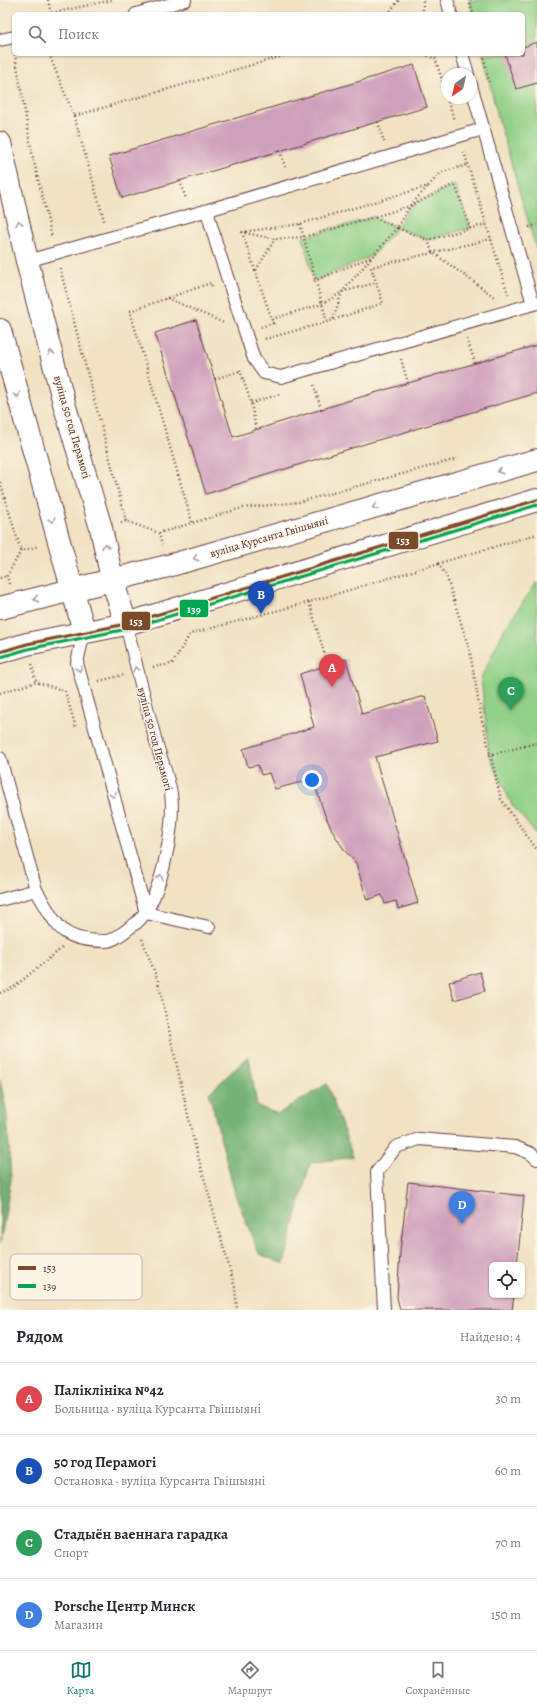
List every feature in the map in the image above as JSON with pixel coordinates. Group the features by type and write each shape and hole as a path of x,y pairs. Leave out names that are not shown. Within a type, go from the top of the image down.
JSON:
{"street":[{"name":"вуліца 50 год Перамогі","path":"0,143 27,261 65,407 101,528 112,579 126,624"},
{"path":"0,330 84,631"},
{"name":"вуліца Курсанта Гвішыяні","path":"0,608 168,566 537,460"},
{"path":"0,652 27,644 84,631 126,624 537,500"}],"lane":[{"path":"143,12 185,0"},
{"path":"446,0 449,12"},
{"path":"0,40 12,37"},
{"path":"463,56 466,68"},
{"path":"207,211 254,359 264,373 281,377 535,304 477,104"},
{"path":"27,261 207,211 484,129"},
{"name":"вуліца 50 год Перамогі","path":"75,938 108,941 136,924 146,913 160,880 170,834 171,795 136,671 126,624"},
{"path":"84,631 77,663 146,913 209,927"},
{"path":"0,758 36,890 60,929 75,938"},
{"path":"0,900 36,890"},
{"path":"384,1310 377,1172 396,1147 419,1139 514,1147 530,1153 537,1159"}],"path":[{"path":"48,0 52,12"},
{"path":"57,12 112,0"},
{"path":"390,12 399,0"},
{"path":"423,0 423,12"},
{"path":"470,0 473,12"},
{"path":"15,56 32,153 56,254 126,521"},
{"path":"50,56 74,116 110,239"},
{"path":"74,116 283,56"},
{"path":"428,56 435,60"},
{"path":"434,56 441,78"},
{"path":"449,104 513,310"},
{"path":"333,319 342,292 397,228 410,206 442,172 468,165"},
{"path":"242,232 276,239 303,237 410,206 455,184 470,228"},
{"path":"242,232 300,224 428,186"},
{"path":"374,217 428,240 486,224"},
{"path":"300,224 314,281 327,322"},
{"path":"528,227 537,225"},
{"path":"242,232 273,323 260,327 264,339 327,322 383,303 375,283 371,267 491,239"},
{"path":"256,270 276,239"},
{"path":"428,240 432,252 513,310"},
{"path":"314,281 372,256"},
{"path":"272,319 322,304 342,292 375,283"},
{"path":"213,290 211,284 130,311 192,522 242,508 300,502 460,458"},
{"path":"167,298 225,324"},
{"path":"222,317 227,330"},
{"path":"466,336 475,364"},
{"path":"400,357 408,383"},
{"path":"238,364 251,403 256,430"},
{"path":"215,379 240,371"},
{"path":"314,384 321,409"},
{"path":"0,482 21,551"},
{"path":"0,693 36,682 65,691 136,671 172,664 190,634 309,602 537,534"},
{"path":"438,564 446,575 470,652 489,754 501,799 537,850"},
{"path":"0,578 7,576"},
{"path":"309,602 325,656"},
{"path":"489,754 537,744"},
{"path":"136,924 158,981 194,1142 235,1288 237,1310"},
{"path":"0,993 14,987 75,938"}],"green space":[{"path":"469,0 537,0 537,252 497,114 483,56 525,56 525,12 472,12"},
{"path":"455,184 470,228 428,240 397,228 372,256 314,281 303,237 374,217 397,227 410,206"},
{"path":"537,582 537,835 512,805 489,755 481,678 505,628"},
{"path":"249,1056 257,1106 278,1114 327,1084 353,1157 310,1163 284,1264 259,1254 235,1194 209,1093"},
{"path":"0,1080 7,1114 11,1179 0,1245"}],"building":[{"path":"537,42 537,83 516,89 506,56 525,56 525,46"},
{"path":"414,65 427,107 122,198 109,156"},
{"path":"196,320 233,437 354,399 537,345 537,393 368,443 206,494 155,333"},
{"path":"346,659 362,714 425,696 438,741 375,757 418,903 398,909 396,901 385,904 382,895 367,900 356,863 345,851 334,834 325,815 313,779 275,789 269,773 261,775 258,765 248,767 243,749 314,727 300,674"},
{"path":"480,972 485,991 454,1000 449,982"},
{"path":"408,1182 524,1196 517,1262 489,1262 489,1298 514,1298 512,1310 400,1310 397,1297 400,1252"}],"transit line":[{"name":"153","path":"0,652 27,644 126,624 537,500"},
{"name":"139","path":"1,657 28,649 127,629 537,505"}],"place":[{"name":"50 год Перамогі","path":"261,614"},
{"name":"Паліклініка №42","path":"332,687"},
{"name":"Стадыён ваеннага гарадка","path":"511,710"},
{"name":"Porsche Центр Минск","path":"462,1224"}]}
